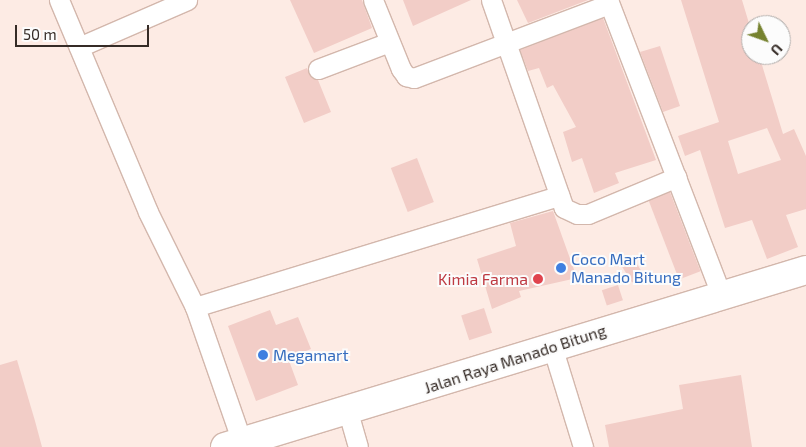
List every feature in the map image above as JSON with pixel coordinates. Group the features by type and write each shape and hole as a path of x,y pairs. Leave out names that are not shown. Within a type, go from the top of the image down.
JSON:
{"highway":[{"name":"Jalan Raya Manado Bitung","path":"233,445 348,412 552,346 722,297 806,270"}],"street":[{"path":"59,0 148,212 195,307 233,445"},
{"path":"79,47 187,0"},
{"path":"373,0 389,42 404,73 414,78 508,44 608,2 722,297"},
{"path":"491,0 564,208 578,214 588,214 677,177"},
{"path":"318,69 389,42"},
{"path":"195,307 559,196"},
{"path":"552,346 582,447"},
{"path":"348,412 358,447"}],"building":[{"path":"290,0 362,0 372,28 314,53"},
{"path":"403,0 471,0 413,26"},
{"path":"517,0 588,0 528,23"},
{"path":"681,0 742,0 746,15 741,15 741,65 762,65 783,134 794,129 806,156 806,209 786,215 798,247 767,259 752,220 725,228 700,150 685,156 678,136 719,122","holes":["767,128 781,160 738,174 728,141"]},
{"path":"603,18 656,160 615,173 619,183 594,193 582,158 572,162 563,132 576,127 553,85 547,88 539,68 528,71 520,50"},
{"path":"660,46 680,106 663,112 640,52"},
{"path":"307,68 311,77 318,80 331,112 304,123 285,77"},
{"path":"417,158 434,202 408,212 391,168"},
{"path":"670,192 700,271 679,280 649,200"},
{"path":"553,211 577,278 519,291 521,297 492,309 477,259 516,246 510,223"},
{"path":"633,258 644,275 632,282 621,266"},
{"path":"618,285 623,300 607,305 602,290"},
{"path":"484,308 492,333 469,340 461,315"},
{"name":"Megamart","path":"270,310 276,325 298,317 311,349 288,358 298,385 256,401 228,326"},
{"path":"17,360 42,447 0,447 0,365"},
{"path":"741,375 752,447 609,447 605,425 683,409 679,385"}],"place":[{"name":"Coco Mart Manado Bitung","path":"561,268"},
{"name":"Kimia Farma","path":"538,279"},
{"name":"Megamart","path":"263,355"}]}
